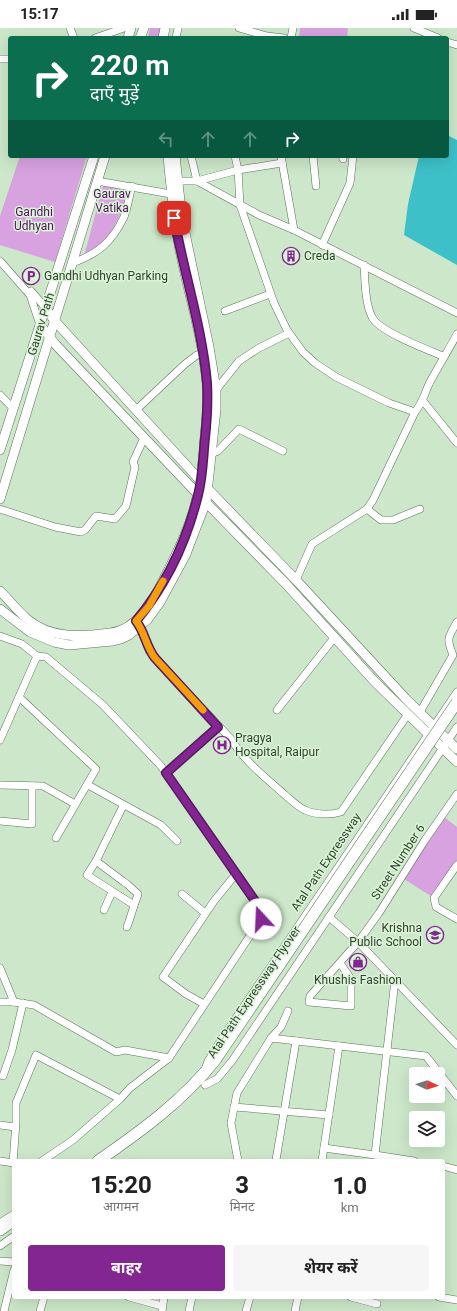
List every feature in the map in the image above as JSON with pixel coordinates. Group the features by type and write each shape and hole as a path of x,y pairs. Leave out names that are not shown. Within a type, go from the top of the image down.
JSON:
{"highway":[{"name":"Atal Path Expressway Flyover","path":"218,1062 457,702"},
{"name":"Atal Path Expressway Flyover","path":"204,1081 457,715"},
{"name":"Atal Path Expressway","path":"101,1159 166,1112 204,1081"},
{"name":"Atal Path Expressway","path":"114,1159 170,1118 204,1081"},
{"path":"0,1230 12,1221"},
{"path":"0,1238 12,1230"}],"main road":[{"path":"0,450 93,158"},
{"name":"Gaurav Path","path":"0,499 104,158"},
{"path":"0,609 30,632 44,639 69,645 113,641 129,636 149,606 178,552 198,494 208,412 207,384 197,321 180,251 171,194 168,158"},
{"path":"0,591 27,619 41,628 64,635 82,636 113,633 147,620 160,602 186,554 206,502 216,408 216,390 206,332 182,219 175,158"},
{"path":"45,307 54,320 200,481 296,580 406,699 434,726 457,762"},
{"path":"40,325 144,438 286,584 334,638 399,706 428,734 457,749"},
{"path":"399,706 406,699"}],"street":[{"path":"103,36 124,28"},
{"path":"239,28 267,36"},
{"path":"414,28 433,36"},
{"path":"191,158 197,181 259,215 294,230 457,313"},
{"path":"235,158 238,170 240,205 270,294 289,333 303,352 315,363 336,377 389,403 415,412"},
{"path":"312,158 316,186"},
{"path":"322,245 350,183 353,158"},
{"path":"97,181 171,194 178,181 197,181 282,159 294,230"},
{"path":"72,263 96,253 112,237 124,216 132,186"},
{"path":"0,256 45,307"},
{"path":"0,261 30,295 40,325"},
{"path":"364,266 365,282 370,309 372,317 376,323 404,339 443,356"},
{"path":"225,311 270,294"},
{"path":"216,390 239,361 259,348 289,333"},
{"path":"296,580 312,544 367,509 373,500 415,412 423,401 443,356 457,334"},
{"path":"136,410 185,364 197,355"},
{"path":"0,395 13,408"},
{"path":"423,401 457,443"},
{"path":"211,454 218,451 239,428 283,451"},
{"path":"0,509 55,527 81,532 85,530 96,516 115,519 126,506 135,467 133,462 144,438"},
{"path":"367,509 381,520 393,520 420,509"},
{"path":"420,712 453,655 448,643 448,638 457,622"},
{"path":"138,624 150,652 155,658 218,727 231,739 238,750 271,782 304,810 335,814 341,812 408,714"},
{"path":"0,636 22,644 37,656 46,657 103,705 161,766 260,908 261,919 169,1058 130,1088 120,1099 73,1140 45,1159"},
{"path":"277,710 334,638"},
{"path":"0,740 37,656"},
{"name":"Atal Path Expressway","path":"457,692 218,1045 208,1061 204,1081 216,1079 232,1061 457,727"},
{"path":"19,697 96,769 56,838"},
{"path":"166,773 218,727"},
{"path":"0,785 43,786 75,804"},
{"path":"88,785 123,806 133,809 161,825 177,841"},
{"path":"0,821 32,824 32,786"},
{"name":"Street Number 6","path":"340,963 351,979 351,1006 309,1002 310,996 358,942 379,913 425,840 457,794"},
{"path":"123,806 96,861 87,875 134,905"},
{"path":"96,861 138,894 127,927"},
{"path":"457,865 434,898 436,907 457,919"},
{"path":"204,1004 186,994 163,977 205,913 236,874"},
{"path":"104,910 112,892"},
{"path":"182,894 205,913"},
{"path":"329,917 358,942 457,1045"},
{"path":"0,968 14,1002"},
{"path":"375,1155 395,980"},
{"path":"0,1002 14,1002 34,1005 116,1052 125,1050 169,1058"},
{"path":"2,1076 12,1050 22,1003"},
{"path":"238,1159 231,1123 237,1093 271,1038 281,1027 288,1011"},
{"path":"271,1038 426,1056 457,1096"},
{"path":"276,1159 296,1042"},
{"path":"322,1159 339,1046"},
{"path":"14,1159 16,1104 36,1055 120,1099"},
{"path":"234,1107 284,1110 329,1115"},
{"path":"0,1125 15,1127"},
{"path":"324,1148 401,1159"},
{"path":"0,1161 12,1163"},
{"path":"445,1167 457,1170"},
{"path":"0,1223 12,1215"},
{"path":"0,1246 12,1237"},
{"path":"0,1261 12,1262"},
{"path":"4,1311 12,1278"},
{"path":"445,1298 457,1300"},
{"path":"40,1311 43,1299"},
{"path":"135,1299 162,1308"},
{"path":"189,1311 192,1299"},
{"path":"246,1311 249,1299"},
{"path":"295,1311 298,1299"},
{"path":"358,1299 377,1304"}],"green space":[{"path":"150,28 160,28 160,36 148,36"},
{"path":"300,28 348,28 347,36 299,36"},
{"name":"Gandhi Udhyan","path":"19,158 86,158 55,262 0,245 0,216"},
{"name":"Gaurav Vatika","path":"103,186 129,189 118,219 108,236 84,256"},
{"path":"444,817 457,827 457,865 434,898 404,879"}],"water":[{"path":"449,136 457,140 457,265 404,235 408,204 419,158 449,158"}],"slow traffic":[{"path":"163,581 149,606 136,621 140,626 150,652 203,710"}],"place":[{"name":"Creda","path":"291,256"},
{"name":"Gandhi Udhyan Parking","path":"31,276"},
{"name":"Pragya Hospital, Raipur","path":"222,745"},
{"name":"Krishna Public School","path":"435,935"},
{"name":"Khushis Fashion","path":"358,962"}],"route":[{"path":"174,218 197,321 204,360 208,412 204,456 198,494 178,552 149,606 136,621 140,626 150,652 218,727 166,773 260,908 261,919"}]}
